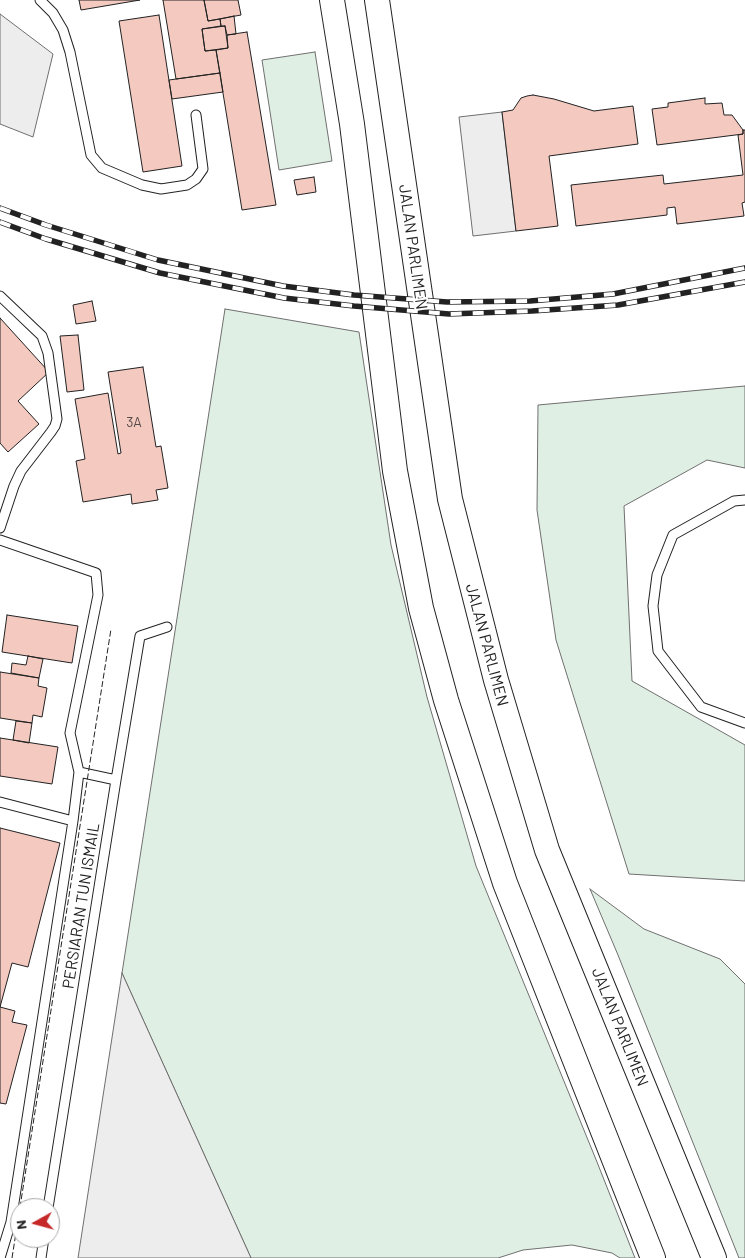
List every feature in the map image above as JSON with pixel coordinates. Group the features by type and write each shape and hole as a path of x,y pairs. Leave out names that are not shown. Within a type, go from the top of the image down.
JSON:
{"street":[{"path":"332,0 352,124 395,471 421,608 446,700 505,884 653,1258"},
{"name":"JALAN PARLIMEN","path":"377,0 450,499 496,680 547,850 714,1258"}],"lane":[{"path":"40,0 53,13 63,30 70,52 91,155 102,168 142,185 161,189 186,186 196,179 203,169 196,116"},
{"path":"0,296 42,336 48,353 56,419 55,426 21,472 14,486 0,528"},
{"path":"745,500 734,501 673,535 657,575 653,606 658,651 701,707 745,723"},
{"path":"0,540 96,572 98,595 70,733 80,772 11,1222 0,1258"},
{"name":"PERSIARAN TUN ISMAIL","path":"50,1198 140,636 167,627"},
{"path":"80,772 116,780"},
{"path":"0,802 72,821"}],"green space":[{"path":"315,52 332,161 279,170 262,60"},
{"path":"225,309 359,332 391,545 427,697 476,866 635,1258 620,1258 612,1253 572,1245 523,1250 498,1258 251,1258 122,973"},
{"path":"745,386 745,468 707,460 624,506 632,681 745,745 745,881 629,874 556,640 537,510 538,405"},
{"path":"590,889 644,929 720,959 745,984 745,1258 739,1258"}],"shaded area":[{"path":"0,14 53,54 33,137 0,124"},
{"path":"502,112 516,231 473,236 459,117"},
{"path":"122,973 251,1258 78,1258"}],"building":[{"path":"79,0 140,0 81,10"},
{"path":"163,0 204,0 208,21 220,19 221,26 202,29 205,51 216,50 220,73 176,79"},
{"path":"204,0 238,0 241,15 208,21"},
{"path":"159,15 182,166 143,172 119,21"},
{"path":"234,16 236,34 227,35 225,26 221,26 220,19"},
{"path":"225,26 228,48 205,51 202,29"},
{"path":"247,32 276,205 242,210 216,50 228,48 227,35"},
{"path":"220,73 223,92 172,99 169,80"},
{"path":"533,95 594,111 633,106 638,144 549,156 558,226 516,231 502,112 513,110 521,98"},
{"path":"705,98 705,104 722,103 724,115 732,115 743,130 743,134 657,145 652,109 668,107 668,103"},
{"path":"743,130 745,130 745,202 742,203 744,216 677,224 675,207 667,208 667,215 576,226 571,185 663,175 664,184 743,175 738,135 743,134"},
{"path":"314,177 316,192 297,195 294,180"},
{"path":"92,301 96,321 76,324 73,305"},
{"path":"0,318 49,372 18,401 39,424 8,452 0,443"},
{"path":"78,335 84,390 67,392 60,336"},
{"path":"143,367 156,447 161,446 168,488 156,490 158,500 132,504 131,494 83,502 76,461 85,459 75,399 108,393 118,454 121,453 108,372"},
{"path":"7,615 78,626 72,663 2,652"},
{"path":"28,656 43,659 39,678 11,673 12,663 26,665"},
{"path":"0,672 39,678 38,686 47,688 42,717 33,715 32,723 0,718"},
{"path":"16,721 32,723 29,743 13,740"},
{"path":"0,738 58,747 52,784 0,776"},
{"path":"0,828 60,843 28,967 12,963 0,1007"},
{"path":"0,1007 15,1011 12,1022 27,1025 6,1104 0,1103"}],"railway":[{"path":"0,208 46,225 158,260 283,286 354,295 447,302 530,301 613,294 745,268"},
{"path":"0,222 46,239 160,273 284,298 449,314 618,305 745,282"}],"fence":[{"path":"12,1258 111,629"}]}
